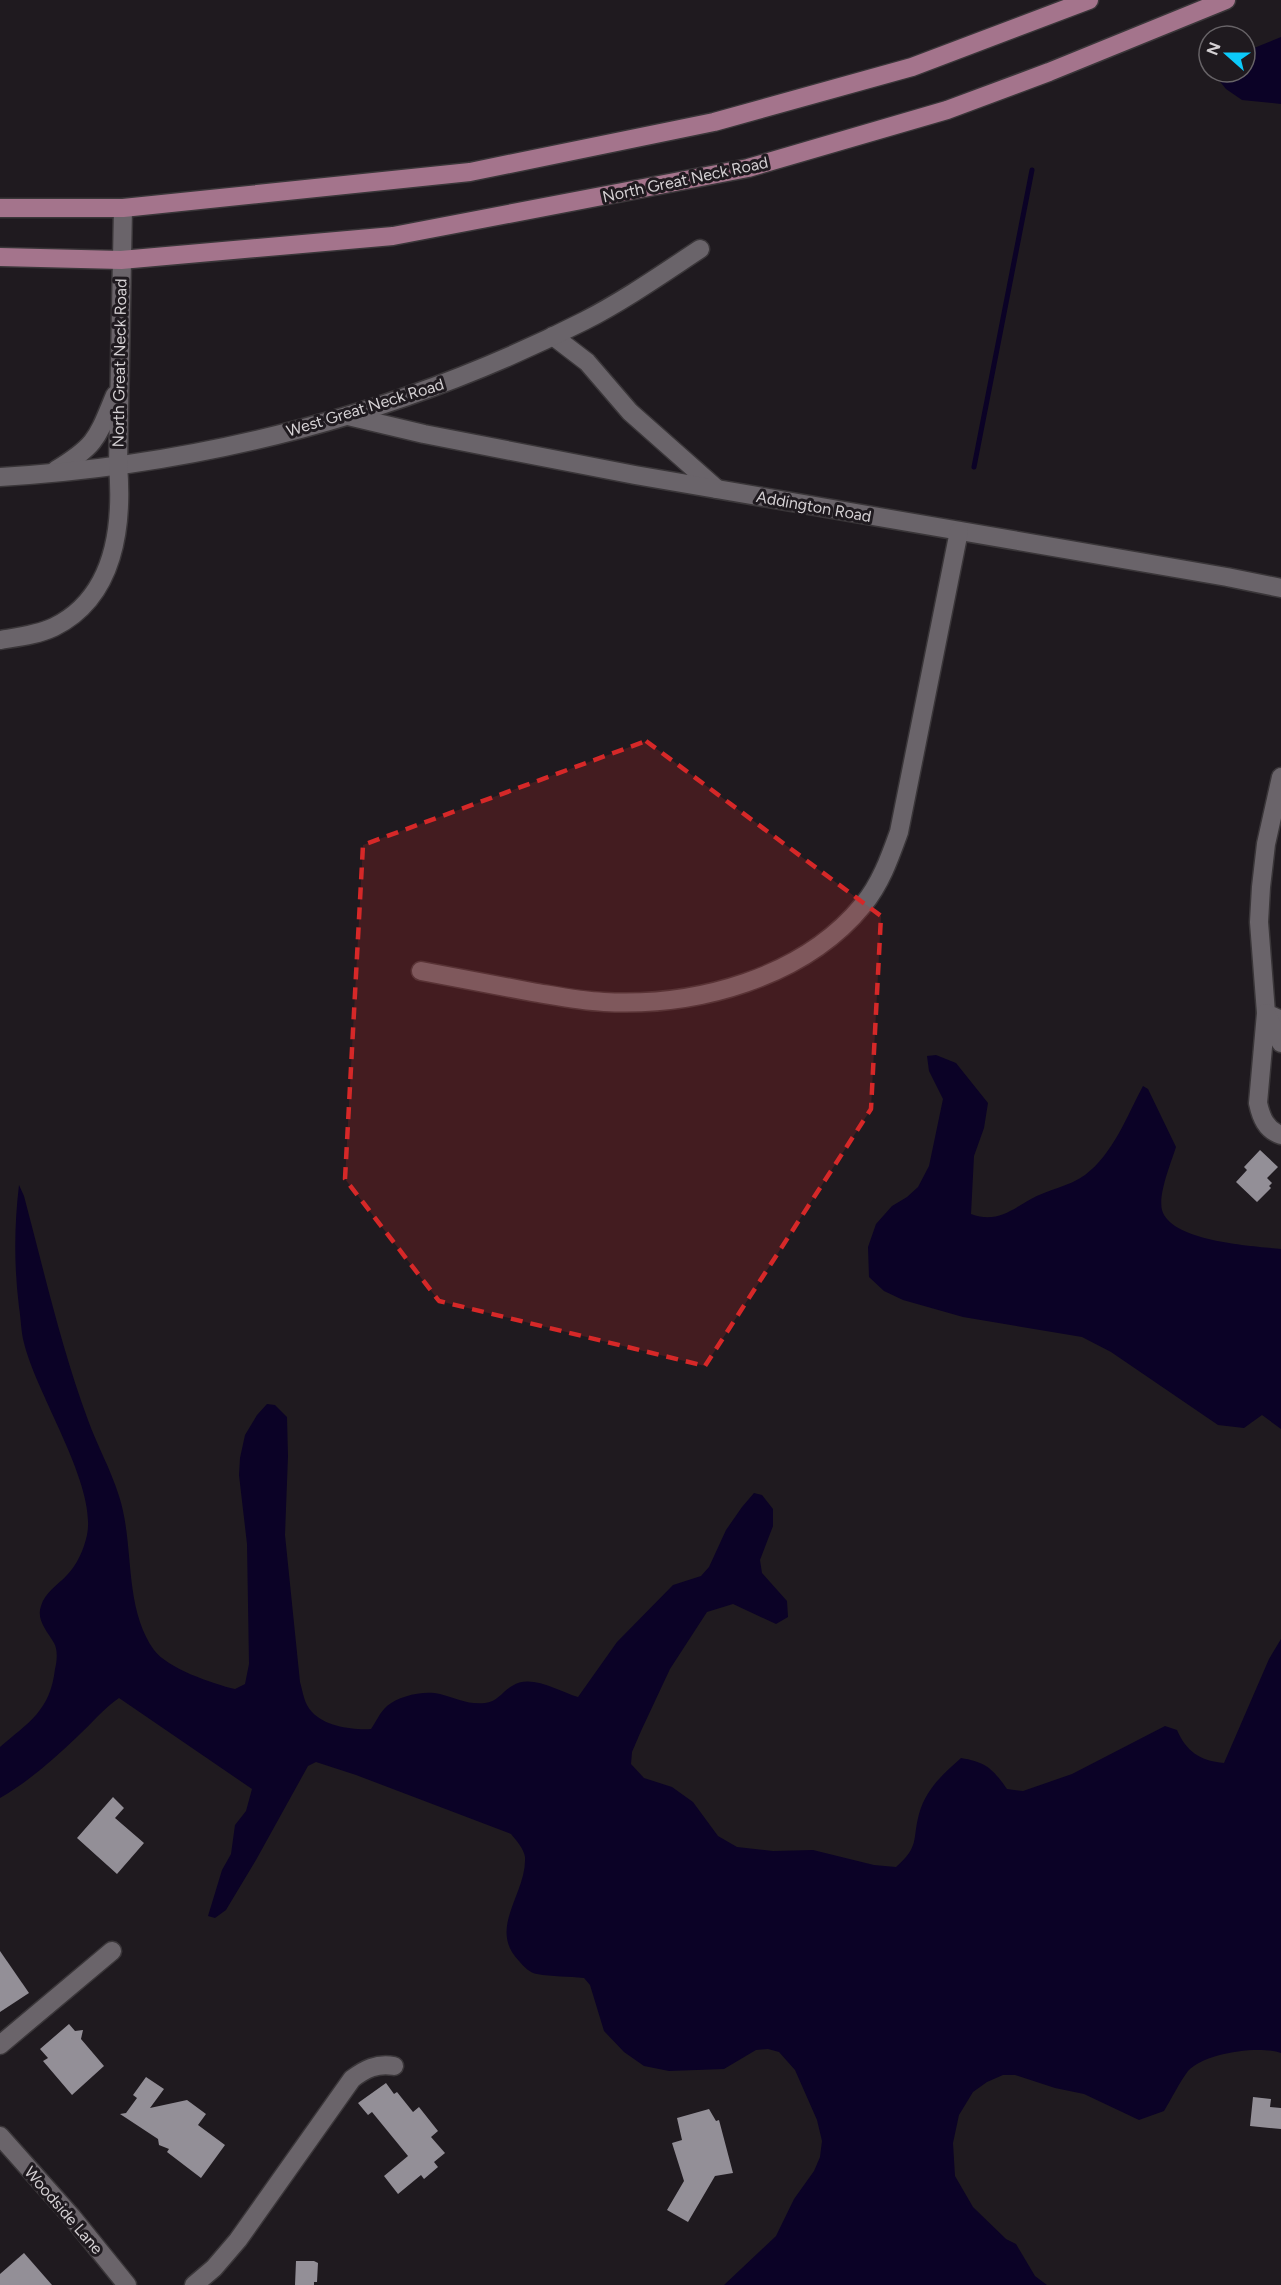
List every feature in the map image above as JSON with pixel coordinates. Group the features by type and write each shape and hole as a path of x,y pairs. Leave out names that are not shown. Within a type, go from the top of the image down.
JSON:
{"main road":[{"path":"0,208 123,208 470,172 714,122 912,67 1089,0"},
{"name":"North Great Neck Road","path":"0,257 121,260 393,236 748,168 947,110 1049,72 1226,0"}],"street":[{"name":"North Great Neck Road","path":"0,640 34,634 54,627 85,605 106,573 115,540 119,507 123,208"},
{"name":"West Great Neck Road","path":"0,477 118,465 191,453 272,436 348,416 448,382 553,336 586,320 644,286 700,249"},
{"path":"553,336 587,362 630,412 717,489"},
{"path":"52,472 91,446 100,432 119,385"},
{"name":"Addington Road","path":"348,416 424,434 717,489 1281,588"},
{"path":"420,971 581,1000 644,1003 720,990 754,978 804,956 832,936 864,904 877,884 890,859 899,832 959,531"},
{"path":"1281,777 1266,844 1259,922 1274,1016 1281,1043"},
{"path":"1274,1016 1258,1103 1260,1115 1267,1126 1281,1135"},
{"path":"0,2045 112,1951"},
{"path":"194,2285 214,2268 238,2240 352,2079 375,2066 394,2066"},
{"name":"Woodside Lane","path":"0,2136 72,2217 128,2285"}],"highlighted area":[{"path":"646,741 881,916 871,1109 705,1366 439,1301 345,1179 363,845"}],"shaded area":[{"path":"1281,37 1281,104 1242,100 1222,84 1257,84 1257,47"},
{"path":"936,1055 956,1063 988,1103 984,1128 974,1156 971,1214 980,1216 1002,1214 1085,1175 1111,1146 1143,1086 1148,1089 1176,1147 1161,1203 1162,1210 1169,1221 1196,1236 1234,1244 1281,1249 1281,1429 1262,1415 1244,1428 1218,1425 1111,1352 1082,1337 963,1317 903,1300 884,1291 869,1277 868,1247 876,1224 892,1206 918,1187 929,1166 943,1099 929,1071 927,1056"},
{"path":"19,1185 24,1196 69,1365 119,1496 124,1515 134,1595 144,1633 160,1657 203,1679 235,1689 245,1684 249,1664 247,1544 239,1475 240,1458 245,1435 267,1404 275,1405 287,1417 285,1535 300,1682 305,1702 318,1717 348,1728 371,1729 387,1706 398,1699 419,1693 434,1693 468,1702 485,1703 496,1699 519,1682 527,1681 545,1684 578,1697 617,1642 673,1585 701,1576 709,1567 726,1530 742,1507 754,1493 762,1495 773,1509 773,1526 760,1560 762,1573 787,1601 788,1617 776,1624 733,1604 707,1612 670,1669 632,1752 631,1764 644,1778 672,1787 693,1802 718,1836 737,1847 773,1851 813,1850 874,1865 896,1867 912,1848 919,1814 926,1797 942,1776 961,1758 983,1764 1007,1789 1023,1791 1072,1774 1165,1726 1177,1730 1185,1744 1195,1754 1208,1760 1224,1763 1269,1659 1281,1639 1281,2053 1246,2050 1206,2059 1188,2071 1164,2111 1139,2120 1084,2094 1055,2088 1015,2075 1003,2075 973,2092 959,2115 953,2143 955,2176 973,2207 1006,2239 1016,2244 1035,2276 1047,2285 724,2285 776,2236 794,2199 814,2171 820,2157 822,2141 817,2120 795,2070 779,2052 768,2049 756,2050 724,2069 669,2071 644,2066 624,2052 604,2031 590,1985 584,1978 534,1973 519,1961 510,1949 507,1923 524,1871 525,1857 511,1834 316,1762 308,1766 226,1910 215,1918 208,1916 222,1870 231,1854 235,1825 246,1811 252,1789 119,1698 40,1770 0,1798 0,1747 29,1722 43,1706 52,1683 57,1656 56,1649 41,1621 41,1606 45,1597 71,1571 80,1556 87,1535 88,1515 75,1466 31,1364 23,1339 15,1261"}],"building":[{"path":"1260,1150 1278,1167 1267,1178 1272,1183 1269,1186 1271,1188 1257,1202 1236,1182 1247,1170 1244,1167"},
{"path":"113,1797 124,1808 115,1818 144,1843 117,1874 77,1838"},
{"path":"0,1951 29,1993 0,2012"},
{"path":"69,2024 75,2031 83,2030 81,2039 104,2066 72,2095 43,2061 48,2058 40,2049"},
{"path":"146,2077 164,2089 150,2108 187,2100 206,2114 198,2125 225,2145 201,2178 167,2152 169,2149 159,2145 158,2139 120,2114 126,2113 137,2098 133,2095"},
{"path":"386,2083 394,2094 397,2092 413,2112 419,2107 438,2131 431,2137 445,2153 434,2162 438,2167 424,2179 421,2175 398,2194 384,2176 408,2156 372,2112 368,2115 358,2103"},
{"path":"1253,2097 1271,2099 1270,2107 1281,2108 1281,2129 1250,2126"},
{"path":"709,2109 716,2121 719,2120 733,2173 715,2176 688,2222 667,2210 684,2181 672,2143 682,2140 677,2118"},
{"path":"24,2253 52,2285 0,2285 0,2274"},
{"path":"296,2261 318,2263 317,2282 314,2282 314,2285 295,2285"}],"waterway":[{"path":"974,467 1032,170"}]}
